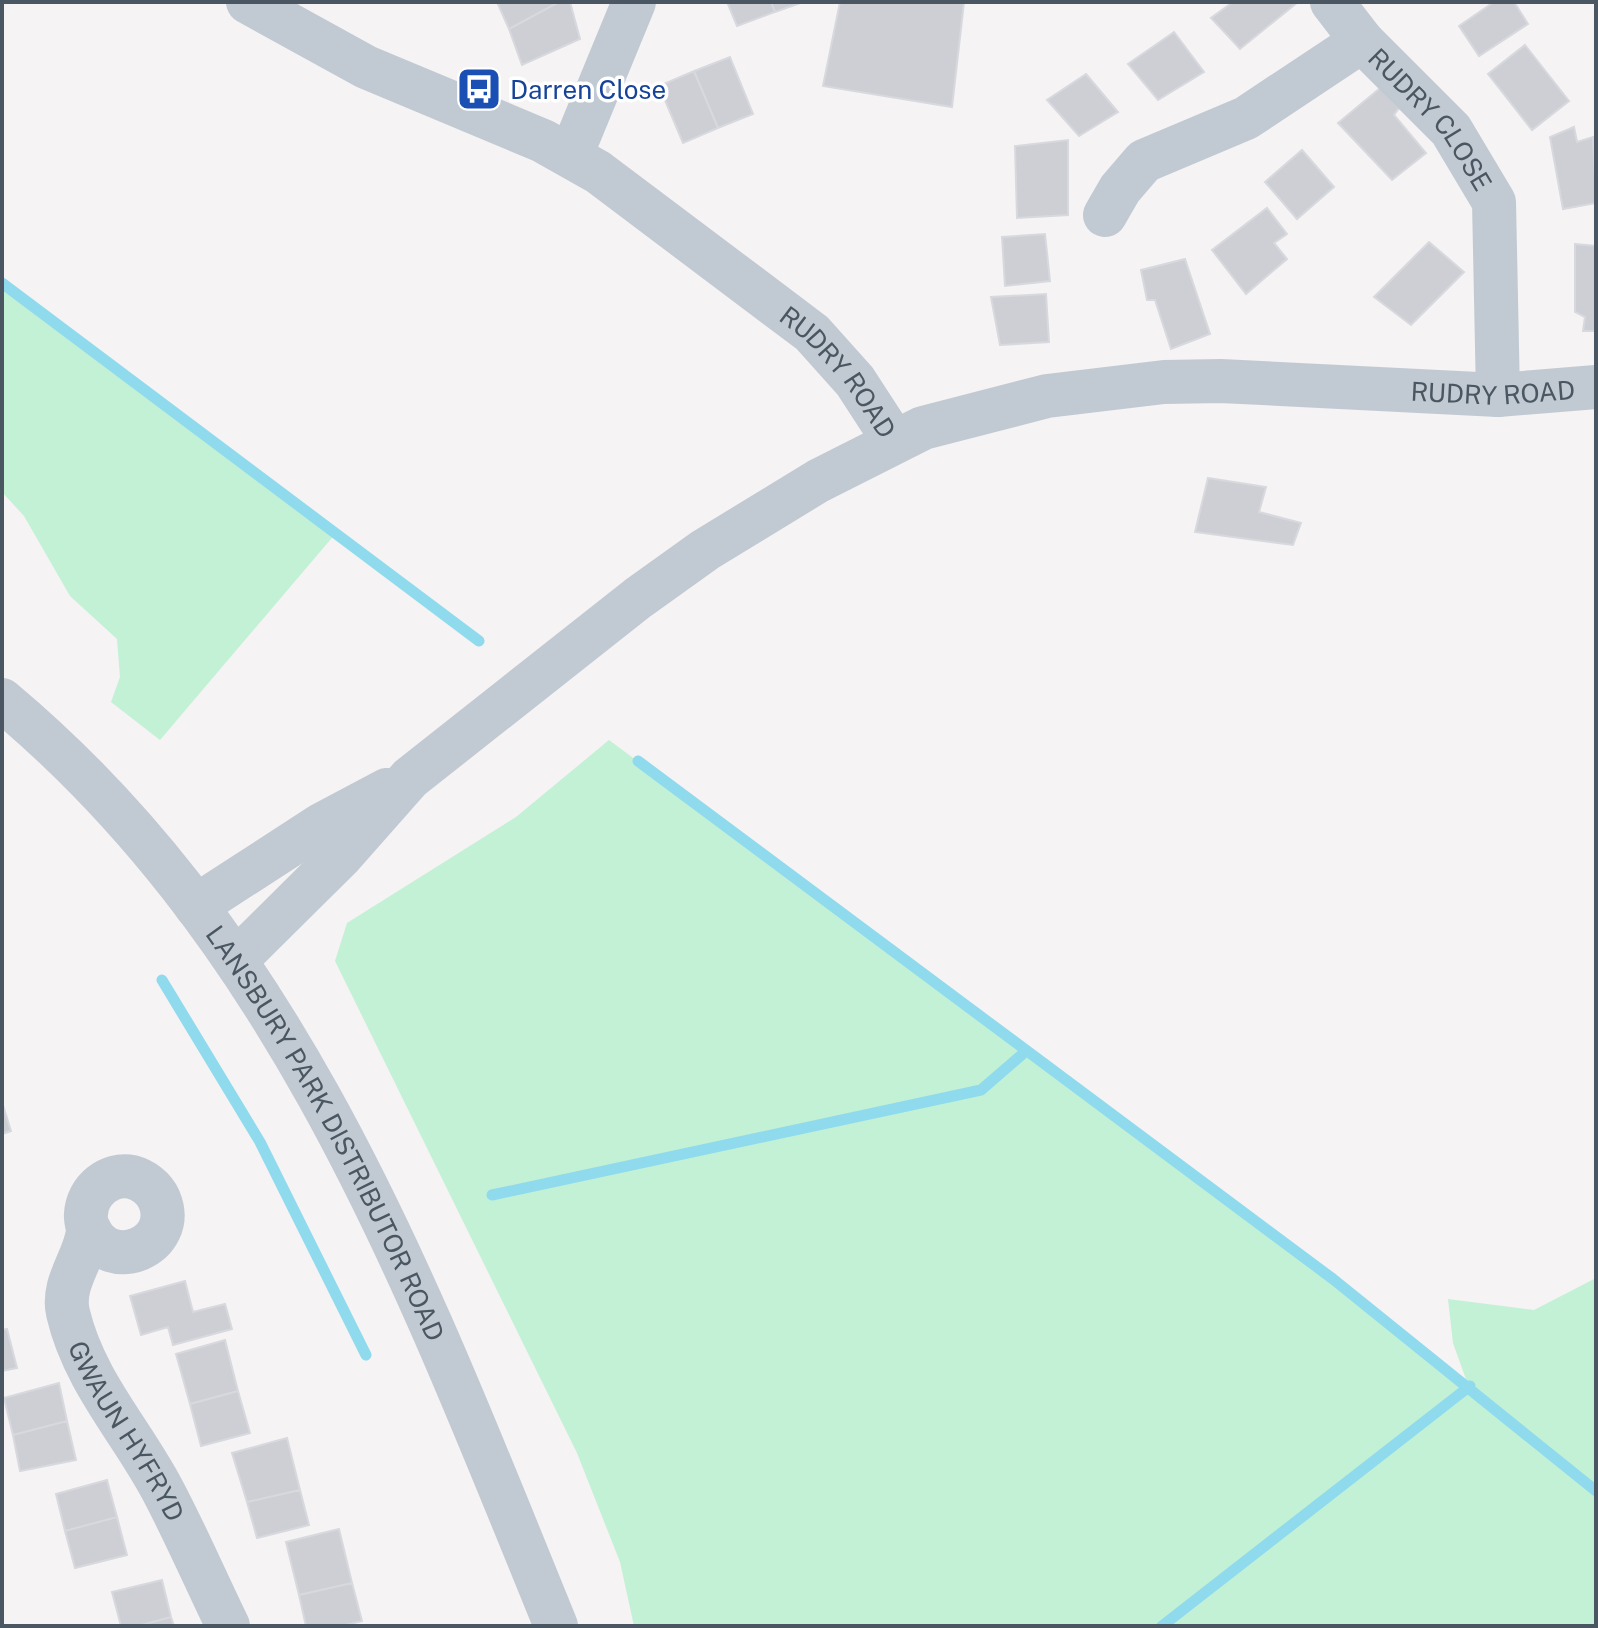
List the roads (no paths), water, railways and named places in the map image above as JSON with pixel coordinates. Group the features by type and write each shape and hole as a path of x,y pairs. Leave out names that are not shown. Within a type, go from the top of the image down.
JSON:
{"street":[{"name":"RUDRY ROAD","path":"248,2 366,67 571,155 628,192 812,333 855,381 894,441 923,428 1023,401 1098,387 1221,381 1498,395 1596,387"},
{"path":"571,155 634,2"},
{"name":"RUDRY CLOSE","path":"1332,2 1362,41 1451,130 1494,202 1498,395"},
{"path":"1105,215 1120,189 1144,161 1246,118 1362,41"},
{"path":"236,960 342,855 410,778 638,598 705,550 818,481 894,441"},
{"name":"LANSBURY PARK DISTRIBUTOR ROAD","path":"2,700 89,781 196,906 236,960 315,1084 444,1347 556,1626"},
{"path":"196,906 321,825 410,778"},
{"name":"GWAUN HYFRYD","path":"89,1229 70,1281 67,1309 79,1352 101,1396 161,1487 228,1626"}],"waterway":[{"path":"2,283 479,641"},
{"path":"638,761 1333,1279 1596,1491"},
{"path":"162,980 260,1142 366,1355"},
{"path":"492,1195 981,1090 1026,1051"},
{"path":"1162,1626 1470,1386"}],"place":[{"name":"Darren Close","path":"479,89"}]}
